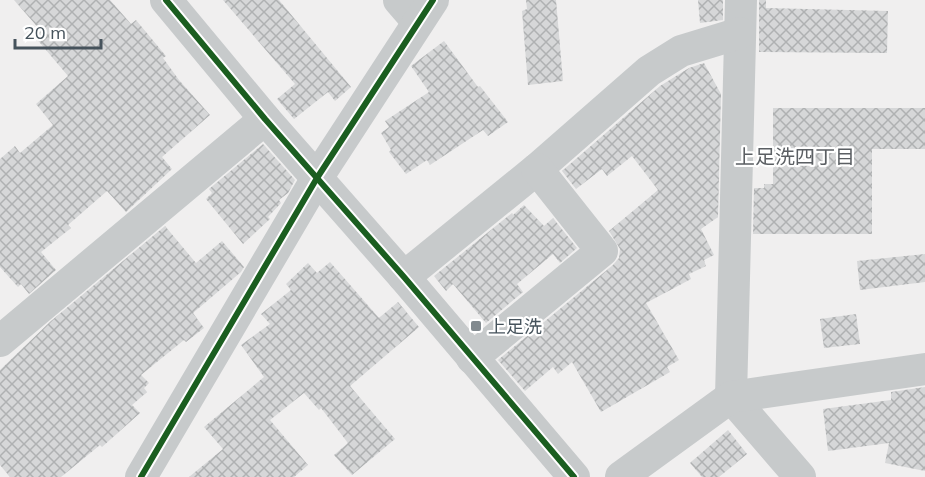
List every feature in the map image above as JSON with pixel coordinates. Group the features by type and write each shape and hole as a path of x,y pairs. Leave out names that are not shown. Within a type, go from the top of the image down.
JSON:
{"street":[{"path":"166,0 265,119 404,277 574,477"},
{"path":"741,0 731,397 800,477"},
{"path":"141,477 417,7"},
{"path":"404,277 537,169 649,71 681,51 740,33"},
{"path":"0,341 265,119"},
{"path":"472,358 602,251 537,169"},
{"path":"621,477 731,397 925,369"}],"building":[{"path":"14,0 110,0 131,24 136,20 166,56 163,58 179,80 210,115 162,157 172,169 126,212 107,191 68,225 71,228 41,252 56,270 29,294 21,284 18,287 0,267 0,159 15,146 20,153 53,125 36,104 68,76 35,37 41,31"},
{"path":"223,0 279,0 351,87 335,101 328,92 294,119 277,99 295,84"},
{"path":"526,0 556,0 563,81 528,85 522,11 527,9"},
{"path":"698,0 723,0 723,20 700,23"},
{"path":"759,0 766,0 766,8 888,11 887,53 759,52"},
{"path":"444,41 478,87 480,86 508,122 488,136 483,130 430,165 427,160 406,174 389,152 391,150 381,133 389,127 385,121 429,92 411,66"},
{"path":"704,63 721,94 718,217 701,229 714,255 704,260 706,266 689,274 691,279 646,303 679,360 667,367 670,372 601,412 572,362 558,374 553,367 525,391 498,360 613,265 619,258 620,249 609,231 658,190 632,156 607,176 602,169 576,189 562,171 660,86 689,68"},
{"path":"773,108 925,108 925,149 872,149 872,234 753,234 754,188 764,188 764,184 773,184"},
{"path":"263,144 295,180 288,193 279,200 281,203 268,217 270,219 243,244 206,199 212,193 209,189"},
{"path":"524,205 544,226 553,218 577,248 560,263 553,254 517,284 523,292 486,323 453,284 446,291 434,276"},
{"path":"165,226 196,263 222,241 244,267 193,313 204,328 186,342 184,340 141,375 149,383 144,388 147,392 132,405 140,413 102,447 100,445 61,477 10,477 0,465 0,370 51,321"},
{"path":"925,254 925,282 860,290 857,261"},
{"path":"330,262 379,318 398,302 419,327 350,386 395,439 352,475 334,455 348,443 321,408 319,410 304,393 270,420 308,465 294,477 189,477 223,449 204,427 264,377 241,345 270,324 261,314 291,290 286,284 308,263 317,273"},
{"path":"856,314 860,344 824,348 820,319"},
{"path":"925,387 925,471 885,463 889,443 828,451 823,409 891,400 891,392"},
{"path":"728,430 747,454 719,477 702,477 690,463"}],"cycle path":[{"path":"166,0 265,119 404,277 574,477"},
{"path":"141,477 317,178 433,0"}],"place":[{"name":"上足洗","path":"476,326"}],"district":[{"name":"上足洗四丁目","path":"795,156"}]}
